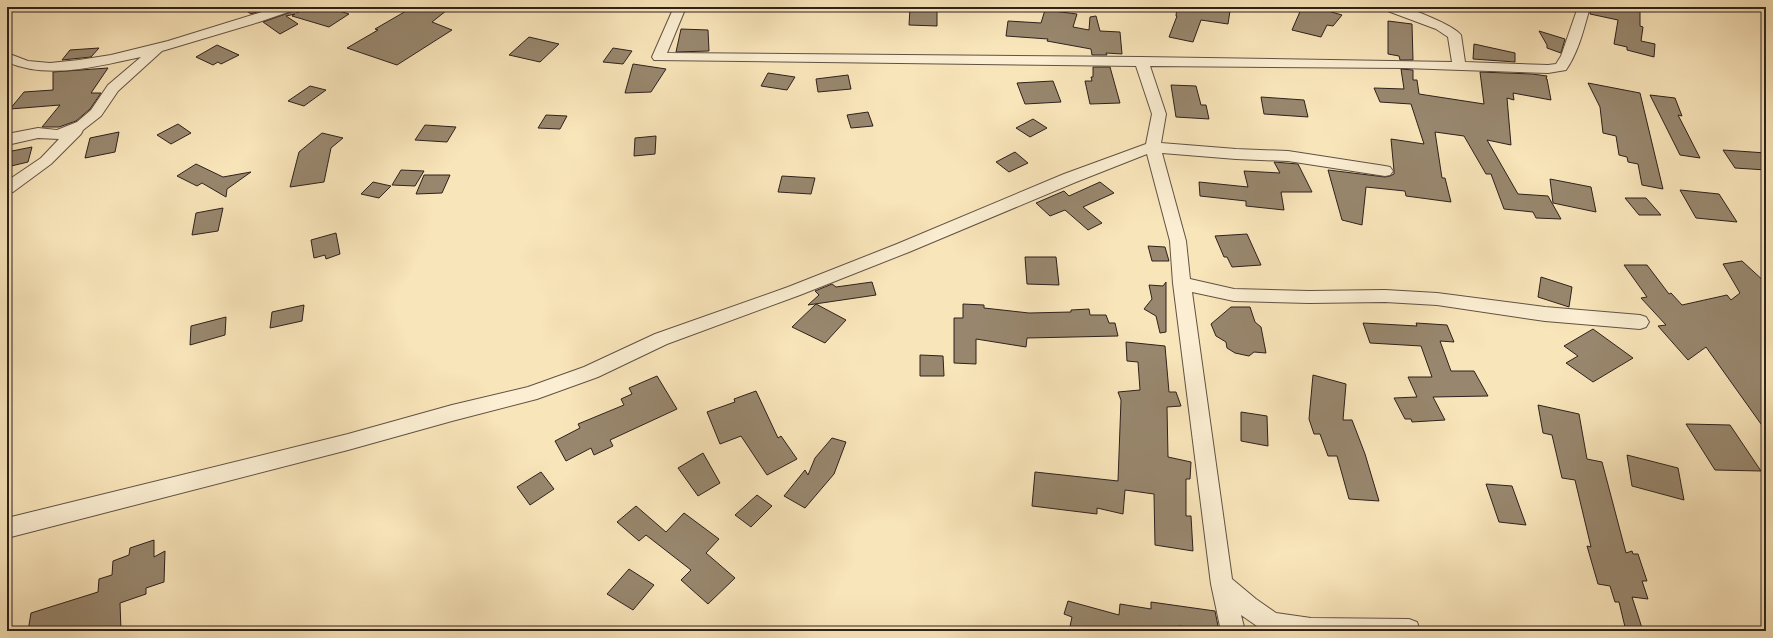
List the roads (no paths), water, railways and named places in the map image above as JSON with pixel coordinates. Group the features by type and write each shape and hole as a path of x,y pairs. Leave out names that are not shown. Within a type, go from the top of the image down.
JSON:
{"street":[{"path":"7,57 13,62 33,66 52,67 104,61 156,50 289,7"},
{"path":"680,7 659,57 1459,65 1548,69 1561,67 1568,56 1584,7"},
{"path":"1390,7 1441,26 1454,35 1459,65"},
{"path":"7,188 46,161 81,126 96,114 113,88 156,50"},
{"path":"1141,61 1159,114 1153,147 1178,241 1182,283 1222,584 1233,631"},
{"path":"7,140 38,132 57,135 66,133 81,126"},
{"path":"7,528 348,442 452,413 530,394 590,372 661,339 794,291 896,251 1070,178 1153,147 1295,157 1385,170"},
{"path":"1182,283 1234,295 1309,297 1385,296 1437,299 1545,314 1640,322"},
{"path":"1222,584 1248,607 1272,623 1311,629 1409,630"}]}
